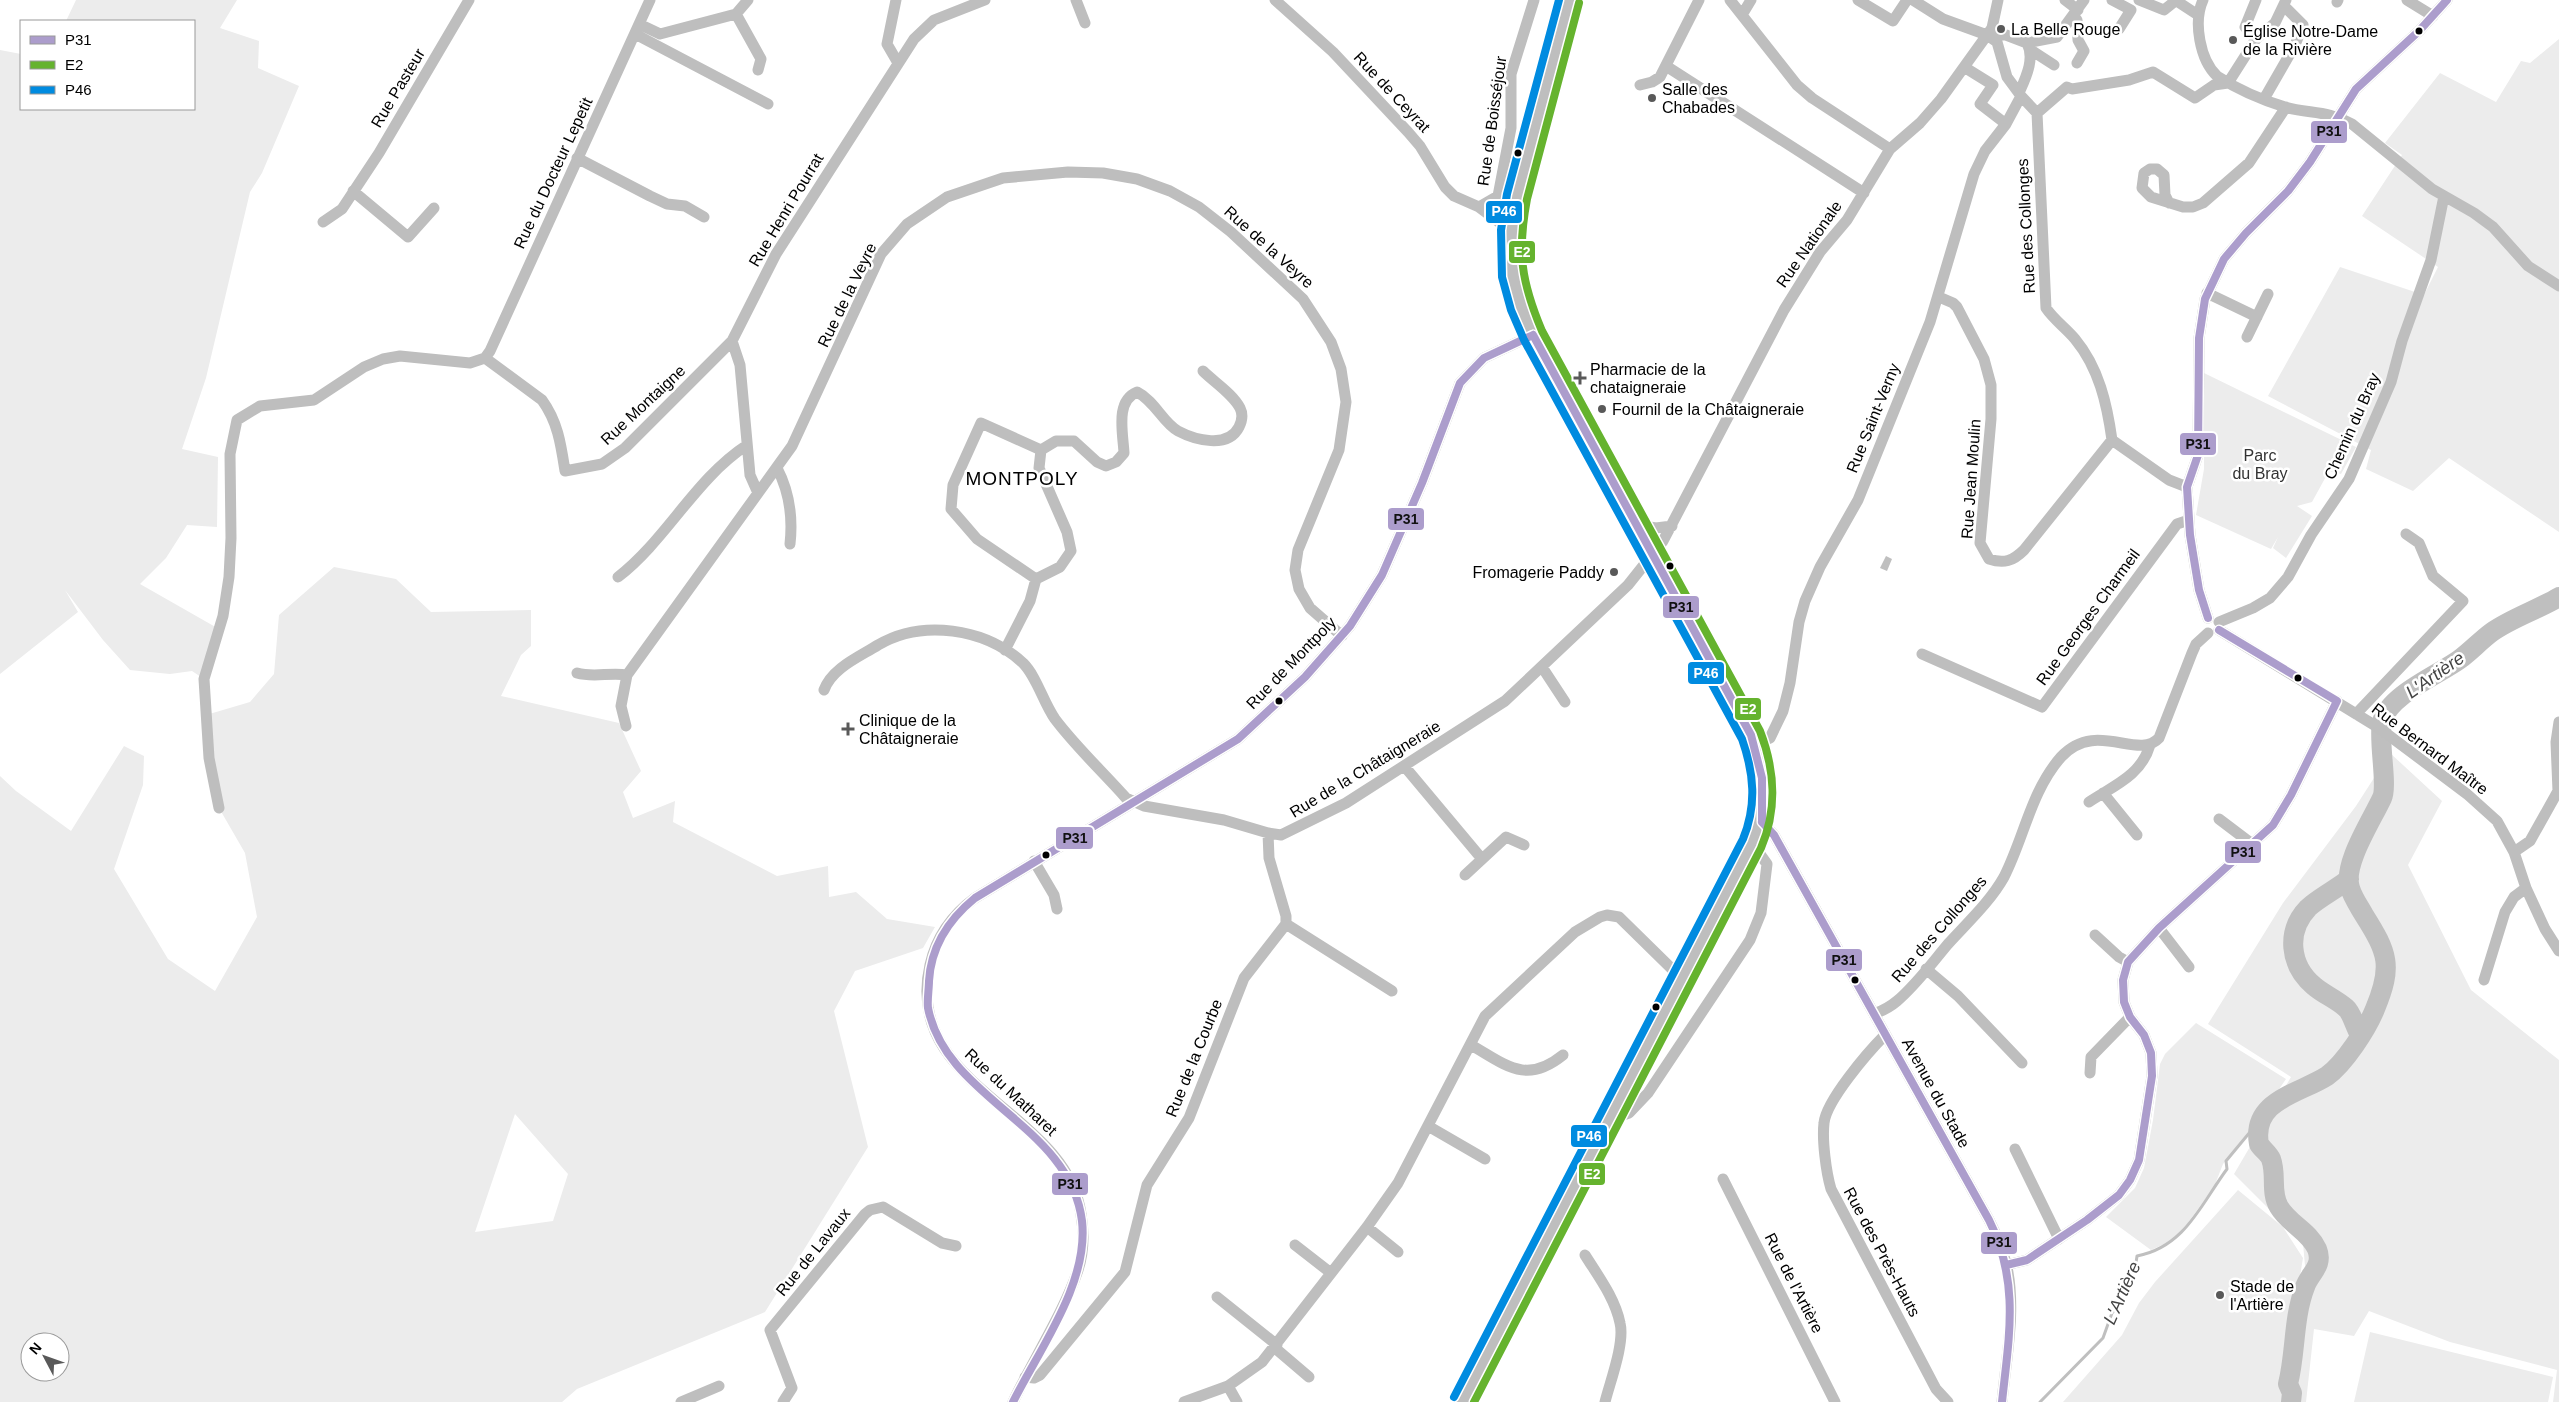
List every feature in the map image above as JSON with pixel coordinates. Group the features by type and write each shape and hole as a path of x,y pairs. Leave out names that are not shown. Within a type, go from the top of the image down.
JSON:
{"main road":[{"path":"1463,1402 1752,843 1762,822 1764,796 1755,745 1653,553 1533,335 1521,307 1512,274 1511,231 1517,197 1569,0"}],"street":[{"name":"Rue Pasteur","path":"323,222 342,209 354,191 469,0"},
{"name":"Rue du Docteur Lepetit","path":"485,358 490,351 650,0"},
{"path":"637,29 660,34 736,14 748,0"},
{"path":"896,0 888,44 898,63"},
{"name":"Rue Henri Pourrat","path":"732,341 776,254 914,39 934,20 985,0"},
{"path":"1076,0 1085,23"},
{"name":"Rue de Ceyrat","path":"1275,0 1333,52 1408,132 1420,146 1454,196 1478,207 1511,231"},
{"name":"Rue de Boisséjour","path":"1478,207 1498,196 1511,128 1511,74 1534,0"},
{"path":"1640,85 1652,82 1660,77 1698,0"},
{"path":"1730,0 1797,85 1812,98 1890,149"},
{"path":"1742,15 1751,0"},
{"path":"1858,0 1893,21 1907,0"},
{"name":"Rue Nationale","path":"1653,553 1672,526 1784,310 1820,252 1846,220 1890,149 1936,105 1987,35 1994,19 1998,0"},
{"path":"2065,0 2079,8"},
{"path":"2112,0 2131,10 2119,29"},
{"path":"2138,0 2160,10 2164,10 2174,1 2198,15"},
{"path":"2203,0 2198,15 2206,61 2210,69 2228,82 2264,99 2286,107 2338,116 2361,130 2426,184 2474,212 2493,227 2528,266 2559,286"},
{"path":"2256,0 2245,27 2256,39"},
{"path":"2407,0 2433,16"},
{"path":"2089,802 2135,772 2142,764 2150,745 2159,738 2171,703 2196,644 2213,626 2199,590 2189,520 2187,487 2198,455 2199,338 2207,293 2224,259 2246,233 2288,191 2366,78 2401,49 2447,0"},
{"path":"1920,2 1943,19 1987,35 1997,42 2007,75 2020,94 2037,113 2068,87 2072,89 2129,80 2153,72 2189,96 2196,98 2214,85 2228,82 2256,39 2275,23 2285,3 2303,25 2296,45 2264,99"},
{"path":"2029,46 2057,37 2079,8"},
{"path":"2077,63 2084,51 2078,40 2077,20 2079,8"},
{"path":"736,14 761,59 758,70"},
{"path":"637,29 768,104"},
{"path":"1987,35 2006,35 2029,46 2054,65"},
{"name":"Rue Saint-Verny","path":"1755,745 1770,738 1783,711 1790,683 1798,622 1805,601 1820,567 1858,500 1939,297 1974,174 1985,151 2006,124 2020,94 2031,59 2029,46"},
{"path":"1666,66 1864,193"},
{"path":"1964,67 1993,85"},
{"path":"2006,124 1980,104 1993,85 2007,75"},
{"path":"2169,203 2193,207 2203,203 2233,179 2254,157 2286,107"},
{"name":"Rue des Collonges","path":"2037,113 2046,308 2076,340 2095,371 2102,388 2112,440"},
{"path":"577,158 667,204 685,206 704,216"},
{"name":"Rue de la Veyre","path":"626,726 621,706 627,675 777,468 805,422 881,254 907,224 946,197 1003,178 1068,172 1103,173 1137,179 1170,192 1199,208 1232,232 1303,299 1331,342 1341,369 1346,402 1339,450 1298,550 1295,570 1299,589 1310,608 1342,636"},
{"path":"354,191 408,237 434,208"},
{"path":"1498,196 1517,197"},
{"name":"Chemin du Bray","path":"2213,626 2254,608 2270,598 2288,577 2311,535 2349,479 2391,382 2402,341 2431,260 2444,196"},
{"path":"2207,293 2257,317"},
{"path":"2247,337 2268,294"},
{"name":"Rue Jean Moulin","path":"1939,297 1953,303 1957,307 1984,359 1991,385 1991,419 1980,543 1989,559 2005,562 2013,560 2024,550 2095,458 2112,440"},
{"name":"Rue de Montpoly","path":"1133,802 1238,739 1305,677 1342,636 1373,592 1390,558 1430,464 1460,383 1484,358 1533,335"},
{"path":"732,341 740,365 750,475 758,493"},
{"name":"Rue Montaigne","path":"485,358 542,400 549,409 559,435 565,471 602,464 625,448 732,341"},
{"path":"219,808 209,758 204,679 224,616 229,577 231,538 230,454 237,420 260,406 314,400 364,367 383,359 400,356 470,363 485,358"},
{"path":"1041,450 1056,441 1074,441 1097,462 1106,466 1116,462 1124,453 1123,406 1128,395 1137,392 1148,397 1176,430 1214,441 1229,438 1240,425 1242,410 1203,371"},
{"path":"1036,579 977,538 951,509 953,484 981,423 1041,450"},
{"path":"2112,440 2169,480 2187,487"},
{"path":"618,576 635,564 690,498 731,455 747,445"},
{"path":"1005,650 1030,602 1036,579 1060,567 1071,552 1068,532 1039,468 1041,450"},
{"path":"777,468 785,484 792,525 790,544"},
{"name":"Rue Georges Charmeil","path":"1922,654 2042,707 2176,524 2189,520"},
{"path":"1637,525 1656,528 1672,526"},
{"path":"2356,714 2463,601 2433,576 2419,543 2406,534"},
{"name":"Rue de la Châtaigneraie","path":"824,690 826,683 843,666 891,637 934,629 982,638 1005,650 1024,664 1046,704 1064,730 1126,798 1156,809 1224,820 1281,835 1346,803 1505,702 1628,585 1653,553"},
{"name":"Rue Bernard Maître","path":"2213,626 2337,701 2383,732 2483,808 2496,821 2514,852 2526,888 2545,929 2559,951"},
{"path":"1542,667 1565,702"},
{"path":"577,672 588,676 618,673 627,675"},
{"path":"2006,1265 2027,1260 2059,1239 2119,1195 2130,1180 2139,1160 2152,1076 2151,1053 2144,1035 2130,1017 2122,992 2128,962 2159,928 2273,825 2286,806 2337,701"},
{"path":"2514,852 2530,841 2558,791 2556,742 2559,722"},
{"name":"Rue des Collonges","path":"1874,1014 1897,1001 1990,897 2003,878 2028,814 2062,756 2073,748 2100,739 2142,746 2150,745"},
{"path":"1405,767 1482,859"},
{"path":"2103,793 2136,835"},
{"name":"Rue du Matharet","path":"1013,1402 1079,1269 1083,1231 1081,1212 1070,1180 1052,1152 964,1073 940,1044 932,1021 927,984 935,948 955,915 975,898 1133,802"},
{"path":"2219,819 2252,844"},
{"name":"Avenue du Stade","path":"1762,822 1774,834 1989,1220 2006,1265 2010,1302 2002,1402"},
{"path":"1268,833 1268,858 1286,916 1286,924 1392,991"},
{"path":"1465,875 1506,837 1524,845"},
{"path":"1610,1120 1629,1113 1648,1093 1750,940 1761,913 1767,864 1752,843"},
{"path":"1034,862 1054,895 1056,910"},
{"path":"2484,980 2505,912 2514,897 2526,888"},
{"path":"1184,1402 1228,1386 1255,1368 1276,1346 1367,1227 1398,1183 1486,1016 1575,932 1600,917 1607,915 1619,917 1672,969 1684,976"},
{"name":"Rue de la Courbe","path":"1025,1377 1034,1378 1040,1375 1125,1272 1147,1185 1189,1118 1244,978 1286,924"},
{"path":"2159,928 2189,967"},
{"path":"2095,935 2119,958 2128,962"},
{"path":"1926,969 1958,996 2022,1064"},
{"path":"2090,1073 2091,1057 2130,1017"},
{"name":"Rue des Près-Hauts","path":"1885,1035 1868,1052 1827,1112 1824,1123 1828,1179 1831,1189 1936,1389 1948,1402"},
{"path":"1471,1045 1501,1062 1525,1072 1535,1071 1554,1062 1563,1055"},
{"path":"1428,1126 1485,1159"},
{"path":"2015,1149 2059,1239"},
{"name":"Rue de l'Artière","path":"1722,1180 1835,1402"},
{"name":"Rue de Lavaux","path":"783,1402 792,1388 770,1330 865,1214 870,1210 883,1207 942,1243 956,1246"},
{"path":"1367,1227 1398,1252"},
{"path":"1296,1245 1331,1273"},
{"path":"1585,1255 1609,1292 1621,1324 1618,1347 1605,1402"},
{"path":"1217,1297 1276,1346 1309,1377"},
{"path":"681,1402 719,1386"},
{"path":"1228,1386 1238,1402"}],"green space":[{"path":"76,0 237,0 220,28 259,41 258,68 299,86 262,173 250,192 206,378 182,449 218,457 217,527 187,525 166,558 140,584 219,629 204,679 192,671 170,674 130,670 103,640 65,590 78,612 0,674 0,50 20,54 20,110 195,110 195,20 66,20"},
{"path":"2559,39 2559,532 2449,458 2413,491 2366,469 2371,450 2268,396 2340,267 2424,295 2438,267 2362,216 2402,155 2385,143 2440,73 2496,102 2521,61 2530,63"},
{"name":"Parc du Bray","path":"2204,373 2356,447 2341,474 2329,471 2312,502 2297,506 2312,516 2286,558 2273,548 2278,537 2271,549 2196,515 2204,469"},
{"path":"334,567 396,579 431,612 531,610 531,646 521,655 501,696 619,723 641,771 623,792 633,818 675,801 673,822 777,876 828,866 829,897 856,892 887,919 935,927 923,948 855,971 834,1011 868,1147 765,1312 577,1389 562,1402 0,1402 0,776 16,791 71,831 124,746 144,756 143,785 114,869 168,959 215,991 257,917 245,853 219,808 206,715 250,702 274,674 279,615","holes":["515,1114 568,1174 553,1221 475,1232"]},
{"path":"2390,753 2442,801 2408,865 2471,990 2559,1060 2559,1402 2553,1402 2557,1370 2450,1342 2369,1311 2354,1336 2314,1329 2306,1402 2063,1402 2122,1335 2139,1303 2155,1282 2238,1190 2283,1227 2303,1258 2299,1282 2305,1266 2303,1243 2234,1174 2291,1077 2208,1024 2283,903 2356,806"},
{"path":"2196,1023 2286,1079 2256,1123 2223,1164 2214,1187 2187,1224 2173,1240 2151,1250 2106,1217 2135,1188 2144,1168 2153,1120 2160,1064 2165,1054"},
{"path":"2370,1332 2553,1377 2548,1402 2354,1402"}],"shaded area":[{"path":"1886,556 1892,559 1887,571 1880,568"}],"waterway":[{"name":"L'Artière","path":"2291,1402 2292,1393 2288,1384 2298,1311 2305,1287 2315,1270 2319,1255 2309,1237 2283,1213 2276,1201 2273,1165 2270,1157 2259,1144 2258,1129 2262,1117 2280,1100 2327,1076 2341,1063 2367,1026 2381,994 2386,970 2383,950 2353,895 2349,878 2354,855 2384,792 2381,740 2382,722 2386,712 2404,694 2460,659 2492,632 2559,597"},
{"name":"L'Artière","path":"2349,879 2308,908 2296,927 2293,948 2299,968 2306,978 2318,989 2346,1008 2360,1035"},
{"name":"L'Artière","path":"2040,1402 2103,1338 2112,1313 2120,1304 2125,1284 2136,1263 2137,1256 2168,1244 2180,1234 2200,1210 2227,1169 2226,1161 2260,1120"}],"transit line":[{"name":"P46","path":"1454,1397 1743,839 1752,801 1749,764 1742,739 1524,340 1511,310 1502,277 1501,230 1507,194 1559,0"},
{"name":"P31","path":"2208,618 2199,590 2190,535 2187,487 2198,455 2199,338 2205,299 2224,259 2246,233 2288,191 2310,162 2356,89 2419,31 2447,0"},
{"name":"E2","path":"1474,1402 1761,848 1772,804 1769,760 1760,731 1542,331 1525,281 1522,235 1527,199 1579,3"},
{"name":"P31","path":"1533,335 1751,735 1762,778 1762,822"},
{"name":"P31","path":"1013,1402 1049,1337 1070,1291 1078,1268 1082,1244 1082,1221 1073,1188 1055,1160 1033,1135 981,1090 958,1066 939,1040 928,1008 930,968 937,945 957,915 975,898 1238,739 1305,677 1350,626 1382,575 1422,483 1460,383 1484,358 1533,335"},
{"name":"P31","path":"2219,630 2337,701"},
{"name":"P31","path":"2006,1265 2027,1260 2087,1220 2119,1195 2130,1180 2139,1160 2152,1076 2151,1053 2144,1035 2130,1017 2124,1002 2123,980 2128,962 2159,928 2273,825 2291,795 2337,701"},
{"name":"P31","path":"1762,822 1774,835 1989,1220 1999,1243 2009,1287 2010,1310 2002,1402"}],"place":[{"name":"La Belle Rouge","path":"2001,29"},
{"name":"Église Notre-Dame de la Rivière","path":"2233,40"},
{"name":"Salle des Chabades","path":"1652,98"},
{"name":"Pharmacie de la chataigneraie","path":"1580,378"},
{"name":"Fournil de la Châtaigneraie","path":"1602,409"},
{"name":"Fromagerie Paddy","path":"1614,572"},
{"name":"Clinique de la Châtaigneraie","path":"848,729"},
{"name":"Stade de l'Artière","path":"2220,1295"}],"district":[{"name":"MONTPOLY","path":"1022,478"}]}
